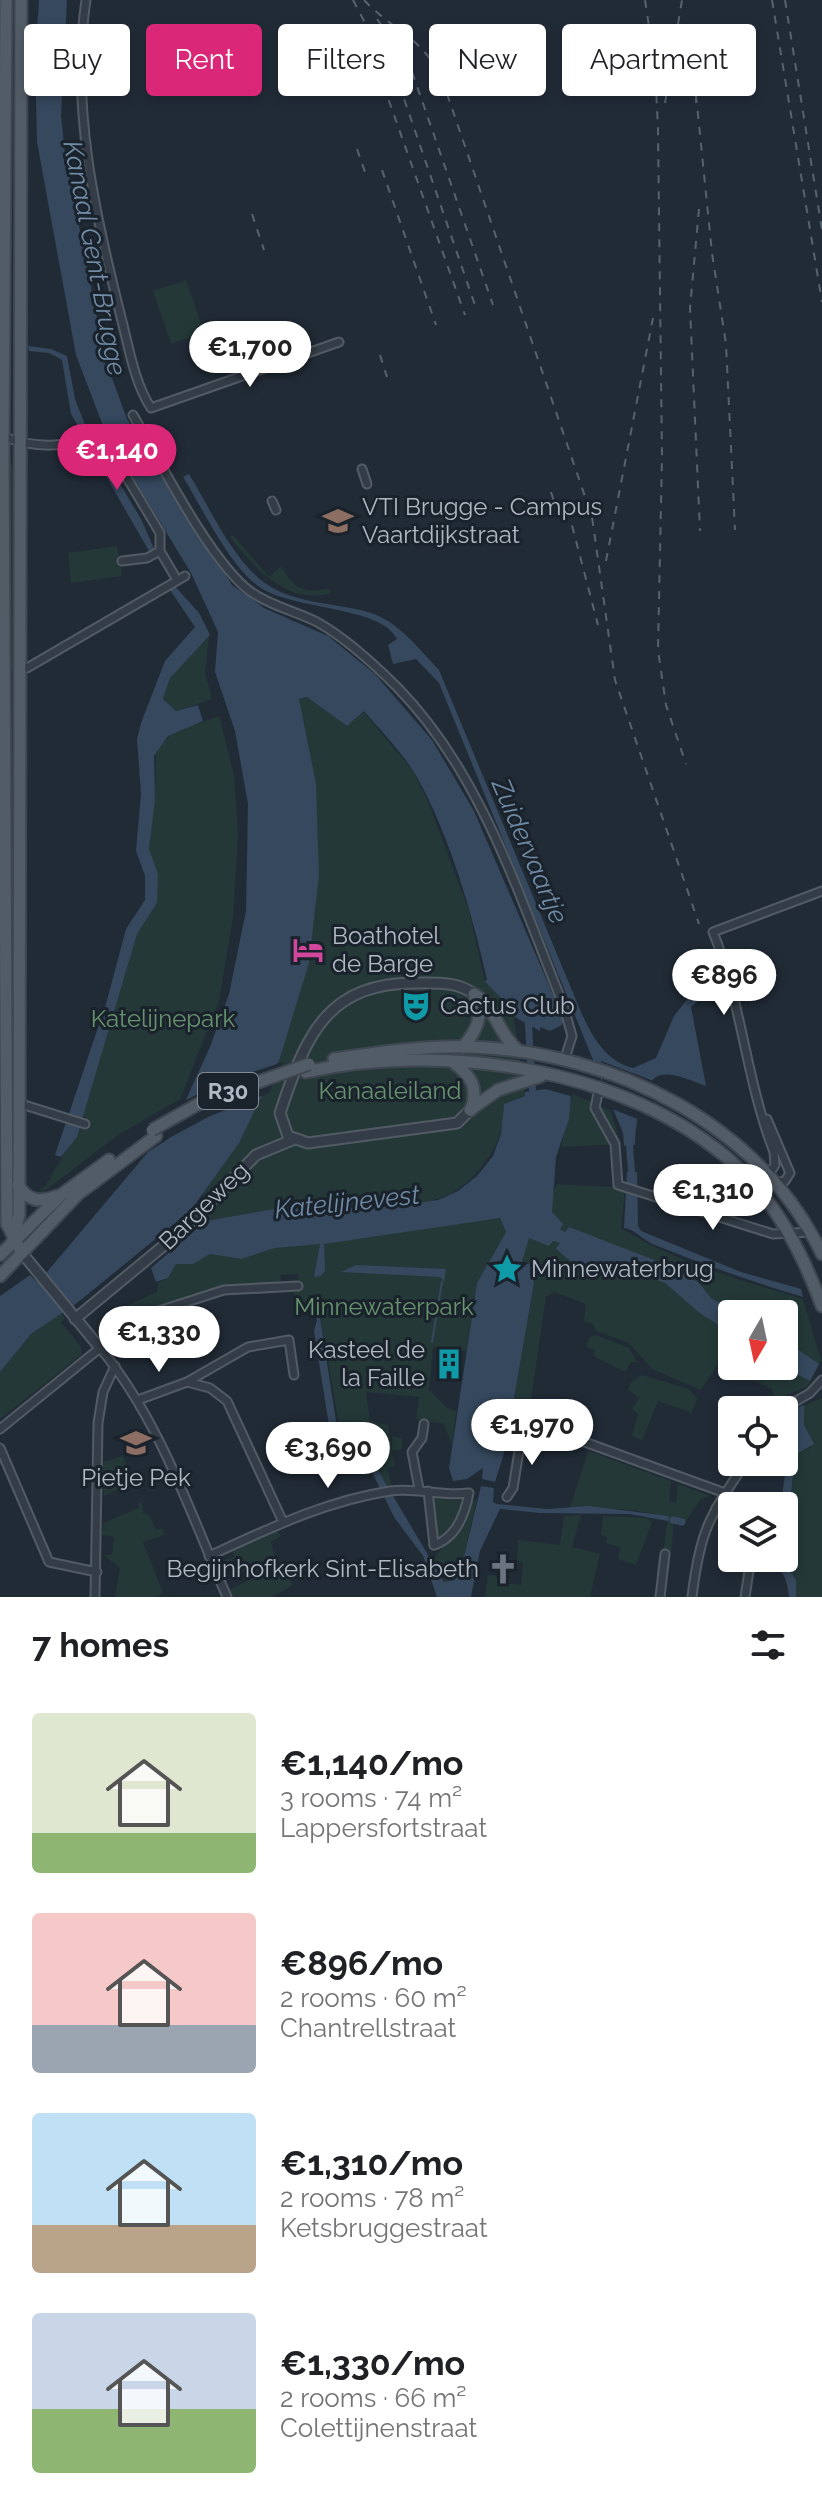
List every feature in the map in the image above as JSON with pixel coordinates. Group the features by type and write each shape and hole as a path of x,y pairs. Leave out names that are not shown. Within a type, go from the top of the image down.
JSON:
{"main road":[{"path":"6,0 3,31 2,345 2,436 5,451 2,645 5,850 2,878 3,1174 7,1224 22,1253"},
{"path":"15,0 19,36"},
{"path":"13,1239 19,1215 18,939 14,898 18,877 19,307 15,288 19,252 21,0"},
{"path":"3,791 18,800"},
{"path":"2,878 18,877"},
{"path":"463,1047 479,1019 480,1011 474,994"},
{"path":"474,994 491,1011 506,1041 519,1052"},
{"name":"R30","path":"0,1255 61,1195 154,1133 219,1101 308,1068 406,1049 463,1047 542,1055 602,1071 656,1092 716,1128 769,1174 811,1232 822,1254"},
{"path":"453,1062 473,1083 475,1095 470,1110"},
{"name":"R30","path":"308,1068 357,1063 453,1062 523,1075"},
{"path":"470,1110 523,1075 547,1074 651,1110 711,1145 756,1187 790,1235 822,1306"},
{"name":"R30","path":"0,1276 78,1194 154,1133"},
{"path":"756,1187 769,1174"},
{"path":"17,1184 24,1195 37,1201 61,1195"}],"street":[{"path":"86,0 83,79 88,157 117,302 140,383 151,408 339,342"},
{"path":"2,345 19,346"},
{"path":"133,415 205,535 238,580 267,602 331,631 378,669 399,689 450,754 487,821 563,1004 572,1036 567,1052"},
{"path":"2,436 19,443 37,445 87,438 99,431 160,533 156,553 173,582 27,668 18,669"},
{"path":"362,469 367,484"},
{"path":"272,501 276,510"},
{"path":"122,561 156,553"},
{"path":"769,1174 775,1158 738,1004 713,932 822,891"},
{"path":"470,1110 451,1124 308,1143 292,1140 282,1127 280,1113 306,1048 327,1012 363,992 391,983 450,984 474,994"},
{"path":"599,1092 595,1108 615,1144 618,1185 773,1234 811,1232"},
{"path":"756,1187 785,1181 790,1173 758,1094"},
{"path":"18,1103 85,1124"},
{"name":"Bargeweg","path":"77,1317 185,1228 256,1155 292,1140"},
{"path":"22,1253 66,1308 94,1333 96,1344 138,1400 227,1597"},
{"path":"0,1429 96,1344 146,1315 194,1297 249,1287 298,1286"},
{"path":"138,1400 198,1380 248,1347 289,1340 294,1375"},
{"path":"95,1597 98,1423 103,1392 115,1366"},
{"path":"198,1380 227,1401 283,1522"},
{"path":"798,1400 822,1380"},
{"path":"507,1497 513,1488 524,1420 722,1492"},
{"path":"209,1556 283,1522 334,1504 386,1492 423,1490 450,1496 469,1493 464,1517 432,1549 423,1490 412,1452 422,1438 424,1424"},
{"path":"0,1448 49,1562 97,1572"},
{"path":"692,1597 700,1542 718,1505"},
{"path":"660,1597 665,1554"},
{"path":"745,1597 749,1572"}],"green space":[{"path":"186,280 204,332 171,344 153,291"},
{"path":"10,453 16,486 14,667 8,667"},
{"path":"233,535 269,577 282,566 290,580 301,588 314,591 329,588 331,593 315,596 286,589 273,581 261,571 239,549 230,537"},
{"path":"117,546 122,576 71,583 68,553"},
{"path":"209,637 205,673 212,699 176,711 163,699 170,678"},
{"name":"Kanaaleiland","path":"307,697 347,726 363,711 413,771 429,804 469,911 485,982 513,1010 525,1096 504,1104 501,1131 493,1151 466,1183 447,1195 406,1206 302,1207 206,1221 203,1194 240,1136 269,1078 292,1018 308,958 316,896 318,833 312,767 298,700"},
{"name":"Katelijnepark","path":"219,716 234,776 238,833 233,918 219,1001 180,1099 118,1135 42,1193 40,1190 79,1129 84,1129 87,1118 83,1116 137,934 157,903 148,839 155,799 156,751 172,733"},
{"path":"573,1094 610,1110 621,1144 561,1147"},
{"path":"557,1184 613,1187 625,1192 621,1228 687,1261 803,1299 821,1360 808,1386 784,1396 774,1396 772,1389 754,1380 798,1380 798,1300 718,1300 718,1364 701,1390 652,1369 629,1343 596,1331 593,1324 584,1321 586,1304 554,1292 546,1297 529,1413 512,1409 534,1283 532,1265 522,1262 527,1240"},
{"name":"Minnewaterpark","path":"500,1218 506,1232 477,1283 466,1351 433,1347 429,1390 447,1408 456,1411 452,1445 444,1424 416,1419 419,1397 366,1392 370,1421 388,1425 392,1446 392,1436 403,1439 401,1449 392,1451 395,1466 387,1468 392,1486 386,1488 369,1455 351,1449 342,1441 319,1311 294,1308 294,1291 299,1290 298,1274 280,1275 281,1282 212,1292 170,1305 109,1338 97,1324 113,1312 157,1292 158,1283 168,1278 176,1264 210,1254 241,1259 275,1248"},
{"path":"61,1313 65,1318 61,1322 81,1347 81,1355 0,1419 0,1372 31,1334"},
{"path":"596,1335 629,1348 637,1362 631,1362 625,1372 593,1356 595,1350 586,1347 589,1338"},
{"path":"642,1375 689,1389 697,1399 690,1417 690,1412 658,1401 642,1440 632,1436 638,1414 632,1409 639,1398 628,1390 631,1382"},
{"path":"822,1398 822,1597 796,1597 796,1580 790,1572 798,1572 798,1492 791,1492 793,1476 798,1476 798,1454 811,1447 803,1421 804,1405"},
{"path":"588,1451 671,1481 669,1501 676,1503 678,1484 710,1496 700,1500 686,1521 674,1518 671,1555 663,1553 668,1516 623,1509 570,1508"},
{"path":"123,1456 132,1482 104,1496 103,1462"},
{"path":"434,1498 462,1501 461,1514 441,1540 435,1541"},
{"path":"477,1499 460,1573 446,1583 433,1561 462,1524 472,1501"},
{"path":"142,1501 143,1514 148,1513 156,1530 162,1528 165,1535 143,1542 163,1593 157,1597 115,1597 120,1568 104,1555 112,1555 114,1537 102,1535 103,1523 139,1508 138,1504"},
{"path":"581,1515 572,1547 600,1554 590,1597 485,1597 488,1575 496,1576 498,1582 521,1585 523,1563 517,1561 518,1540 560,1545 564,1516"},
{"path":"603,1516 647,1518 652,1522 636,1565 618,1559 620,1547 606,1543 607,1537 601,1535"},
{"path":"277,1530 281,1536 271,1542 275,1557 230,1579 242,1570 237,1558 231,1560 233,1565 225,1569 222,1561 234,1557 232,1551"},
{"path":"282,1564 293,1585 272,1597 232,1597 229,1590"}],"water":[{"path":"39,0 67,0 66,24 37,24"},
{"path":"36,96 62,96 65,154 105,359 127,419 232,585 264,608 328,636 375,674 432,740 474,811 563,1018 562,1025 550,1031 540,1027 540,1031 513,1016 513,1010 484,981 487,980 474,929 449,847 427,796 397,749 364,711 347,726 307,697 299,699 316,784 319,875 309,963 280,1058 239,1143 191,1210 77,1303 31,1334 0,1372 0,1296 30,1275 36,1281 47,1272 148,1152 168,1139 210,1047 229,994 246,911 248,804 235,731 215,672 218,632 191,573 105,431 76,355 37,142"},
{"path":"28,346 51,349 67,356 75,399 87,430 82,433 71,414 62,360 49,353 29,351"},
{"path":"95,442 141,519 155,551 149,551 88,445"},
{"path":"189,474 230,545 262,581 299,598 379,616 406,636 439,670 581,1012 607,1054 633,1068 656,1058 674,1016 693,992 700,999 691,1007 706,1086 672,1075 654,1078 640,1105 635,1145 624,1146 623,1133 439,683 416,659 393,664 388,645 397,639 388,628 374,620 294,601 261,588 250,579 228,553 208,521 183,477"},
{"path":"173,584 199,613 210,635 170,678 163,699 176,711 198,705 203,721 168,736 154,756 155,799 149,849 158,874 157,903 137,934 77,1137 61,1157 55,1155 106,1004 126,929 145,900 145,876 136,851 141,794 137,739 165,661 195,627 168,587"},
{"path":"545,1089 571,1096 569,1119 556,1157 552,1212 563,1224 560,1229 565,1232 569,1227 675,1268 699,1283 718,1302 718,1324 665,1283 647,1276 573,1263 556,1249 560,1243 553,1241 549,1246 529,1238 522,1262 532,1265 534,1283 505,1450 495,1482 482,1479 483,1468 467,1479 453,1481 449,1468 477,1283 506,1232 500,1218 324,1244 325,1271 321,1276 314,1277 320,1244 275,1248 241,1259 210,1254 193,1264 176,1264 168,1278 156,1282 151,1268 206,1221 274,1209 388,1207 438,1200 458,1191 477,1176 493,1156 501,1134 504,1104 525,1096 525,1092"},
{"path":"627,1172 637,1172 638,1226 641,1231 741,1272 801,1289 803,1297 692,1259 651,1243 624,1228"},
{"path":"356,1265 446,1269 444,1282 440,1277 341,1272"},
{"path":"313,1311 319,1311 339,1440 373,1462 444,1582 454,1580 460,1573 481,1486 494,1488 493,1502 497,1504 547,1509 589,1506 669,1516 668,1521 629,1514 540,1513 500,1509 480,1551 471,1597 437,1597 423,1556 394,1517 368,1464 338,1452 332,1444 314,1331 317,1320"},
{"path":"798,1350 819,1364 810,1381 798,1375"},
{"path":"804,1405 804,1425 814,1444 798,1453 798,1407"},
{"path":"785,1476 793,1476 791,1492 783,1492"},
{"path":"781,1572 790,1572 796,1580 796,1597 789,1597"}],"pier":[{"path":"601,1061 656,1082 640,1120 610,1108 603,1091"},
{"path":"283,1062 269,1093 210,1116 160,1143 179,1103 231,1079"}],"waterway":[{"path":"528,1018 533,1097"},
{"path":"629,1139 632,1179"},
{"path":"432,1342 442,1282"},
{"path":"673,1520 682,1522"}],"railway":[{"path":"353,0 402,93 477,311"},
{"path":"364,0 419,46 437,69 444,85 592,517 615,680 699,924"},
{"path":"645,0 655,66 658,130 662,456 658,650 666,705 686,764"},
{"path":"665,103 682,0"},
{"path":"772,0 822,302"},
{"path":"785,0 822,230"},
{"path":"377,19 410,66 493,305"},
{"path":"387,96 465,315"},
{"path":"696,96 712,253 726,344 735,530"},
{"path":"696,96 696,103"},
{"path":"357,149 366,175"},
{"path":"382,170 436,325"},
{"path":"699,209 690,308 700,531"},
{"path":"252,214 264,250"},
{"path":"606,561 653,318"},
{"path":"380,355 387,377"},
{"path":"551,492 558,514"},
{"path":"568,510 598,625"}],"place":[{"name":"VTI Brugge - Campus Vaartdijkstraat","path":"338,521"},
{"name":"Boathotel de Barge","path":"308,950"},
{"name":"Cactus Club","path":"416,1006"},
{"name":"Minnewaterbrug","path":"507,1269"},
{"name":"Kasteel de la Faille","path":"449,1364"},
{"name":"Pietje Pek","path":"136,1443"},
{"name":"Begijnhofkerk Sint-Elisabeth","path":"503,1569"}],"water label":[{"name":"Kanaal Gent-Brugge","path":"95,258"},
{"name":"Zuidervaartje","path":"530,851"},
{"name":"Katelijnevest","path":"347,1202"}]}
